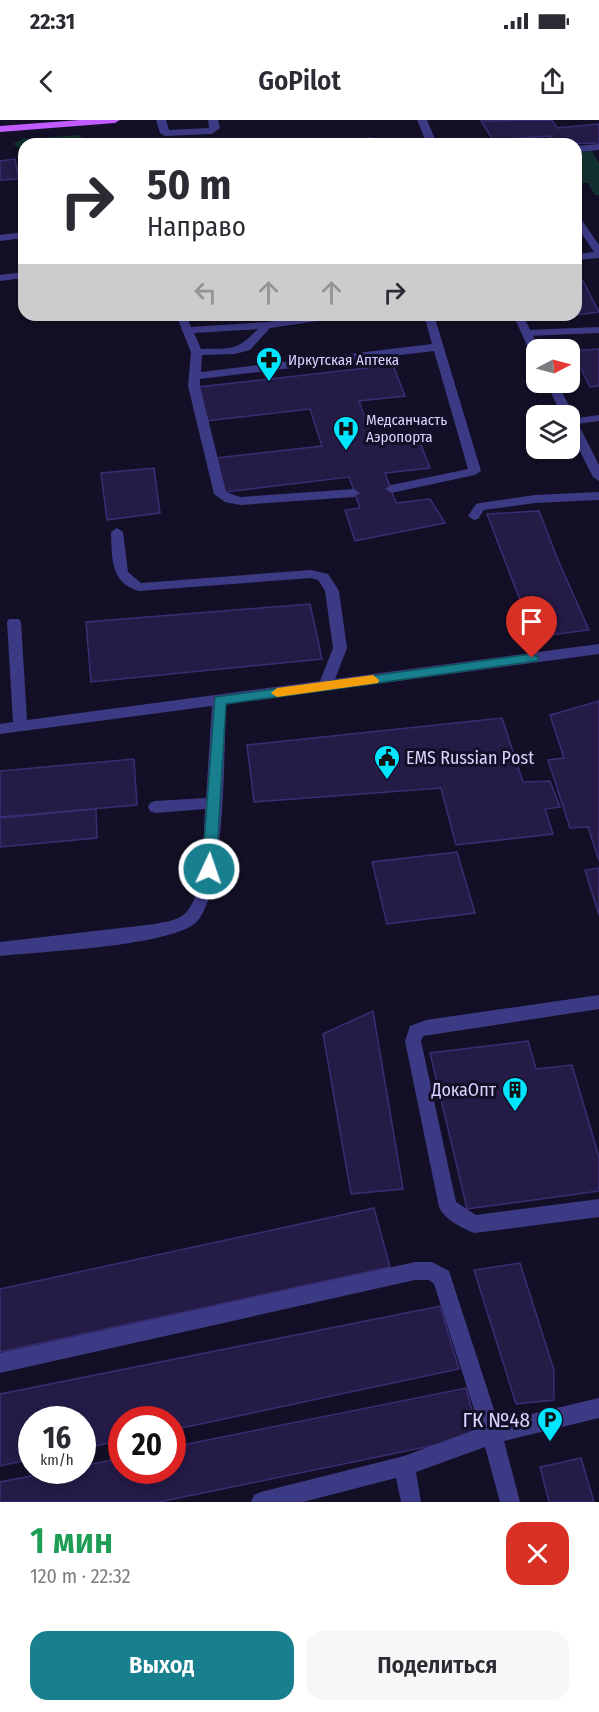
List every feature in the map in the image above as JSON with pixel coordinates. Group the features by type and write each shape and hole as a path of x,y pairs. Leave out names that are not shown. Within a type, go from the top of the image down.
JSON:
{"main road":[{"path":"0,129 115,120"}],"street":[{"path":"161,120 165,133 173,135 212,131 215,128 213,120"},
{"path":"422,120 430,138"},
{"path":"582,148 599,147"},
{"path":"582,227 599,253 582,256"},
{"path":"0,238 18,236"},
{"path":"0,278 18,276"},
{"path":"184,321 197,352 194,386 220,494 240,501 354,493"},
{"path":"188,330 295,321"},
{"path":"391,489 476,471 431,321"},
{"path":"521,321 530,339"},
{"path":"197,352 235,351 246,348 267,325"},
{"path":"527,333 599,330"},
{"path":"196,376 438,347"},
{"path":"580,420 599,418"},
{"path":"580,440 599,477"},
{"path":"474,516 480,507 535,499 599,496"},
{"path":"117,532 121,574 126,583 139,587 311,574 323,578 332,591 340,648 325,687"},
{"path":"14,622 20,726"},
{"path":"0,729 599,649"},
{"path":"0,949 162,931 188,920 204,895 209,869 219,700"},
{"path":"156,807 213,803"},
{"path":"599,1002 426,1027 416,1031 413,1041 448,1207 474,1224 599,1208"},
{"path":"0,1363 416,1271 432,1271 442,1278 492,1434 510,1502"},
{"path":"261,1502 404,1466 492,1434 599,1408"},
{"path":"404,1466 411,1502"}],"green space":[{"path":"78,135 83,138 36,138"},
{"path":"592,151 599,163 599,195 595,195 588,183 582,183 582,152"}],"building":[{"path":"552,120 557,128 599,124 599,143 582,143 582,138 551,138 550,136 492,138 481,121"},
{"path":"15,159 18,179 0,180 0,161"},
{"path":"583,281 599,312 582,314"},
{"path":"599,349 599,386 590,387 580,367 580,350"},
{"name":"Медсанчасть Аэропорта","path":"393,365 405,396 359,401 374,442 418,437 430,468 385,473 396,503 430,499 445,523 355,541 345,510 360,508 349,477 225,492 216,458 322,446 310,409 206,421 198,387"},
{"path":"154,468 160,513 107,520 101,473"},
{"path":"539,511 589,630 534,637 487,514"},
{"path":"310,604 322,659 91,682 86,622"},
{"path":"599,701 599,861 588,827 570,828 548,760 564,758 550,715"},
{"name":"EMS Russian Рost","path":"502,718 523,782 550,781 560,807 545,809 553,834 456,845 441,788 254,802 247,745"},
{"path":"134,759 137,805 0,817 0,771"},
{"path":"96,809 97,838 0,847 0,818"},
{"path":"457,852 475,913 387,924 372,862"},
{"path":"599,868 599,915 585,870"},
{"path":"373,1011 403,1189 351,1194 323,1034"},
{"name":"ДокаОпт","path":"528,1041 536,1069 572,1065 599,1157 599,1191 467,1209 430,1053"},
{"path":"374,1208 390,1267 0,1352 0,1289"},
{"path":"520,1263 554,1370 554,1400 516,1404 474,1270"},
{"path":"440,1306 459,1369 186,1427 186,1406 108,1406 108,1443 96,1446 96,1406 18,1406 18,1462 0,1466 0,1394"},
{"path":"466,1388 479,1436 159,1502 0,1502 0,1482 18,1478 18,1484 96,1484 96,1463 108,1461 108,1484 186,1484 186,1444"},
{"path":"581,1458 594,1502 549,1502 540,1467"}],"slow traffic":[{"path":"277,693 373,680"}],"place":[{"name":"Иркутская Аптека","path":"269,383"},
{"name":"Медсанчасть Аэропорта","path":"346,452"},
{"name":"EMS Russian Рost","path":"387,781"},
{"name":"ДокаОпт","path":"515,1113"},
{"name":"ГК №48","path":"550,1443"}],"route":[{"path":"209,869 219,700 532,658"}]}
